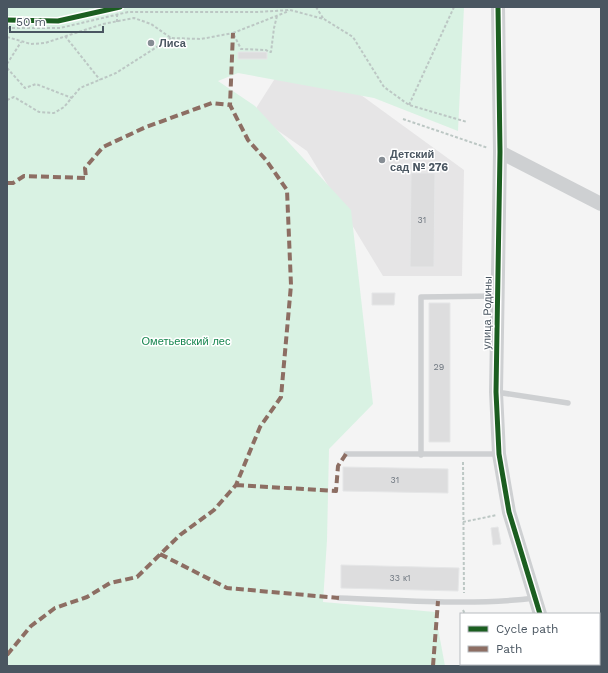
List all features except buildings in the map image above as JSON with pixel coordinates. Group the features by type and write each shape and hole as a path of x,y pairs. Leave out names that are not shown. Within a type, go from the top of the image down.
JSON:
{"street":[{"name":"улица Родины","path":"498,7 500,152 496,392 499,454 509,512 540,613"},
{"path":"500,152 601,204"}],"lane":[{"path":"421,455 421,297 498,296"},
{"path":"496,392 568,403"},
{"path":"346,454 499,454"},
{"path":"339,598 505,602 535,598"}],"path":[{"path":"110,9 118,7 117,22"},
{"path":"287,7 290,10"},
{"path":"316,7 324,19"},
{"path":"409,105 454,7"},
{"path":"7,38 32,44 45,43 65,36 134,18 151,24 171,38 201,39 233,32 290,10"},
{"path":"7,28 60,28 128,12 258,12 290,10 324,19 353,37 384,87 409,105 467,122"},
{"path":"233,32 241,49 266,50 271,52 277,16"},
{"path":"65,36 100,80"},
{"path":"7,100 14,97 39,112 54,113 64,107 80,88 116,73 171,38"},
{"path":"7,64 21,42"},
{"path":"7,68 25,88 36,84 72,98"},
{"path":"403,119 500,152"},
{"path":"463,454 464,613"},
{"path":"463,522 509,512"}],"shaded area":[{"name":"Детский сад № 276","path":"295,47 464,170 462,276 383,276 307,151 253,113"}],"green space":[{"name":"Ометьевский лес","path":"7,7 464,7 458,131 374,98 238,73 218,81 255,106 351,210 373,404 329,449 327,540 323,602 435,612 445,666 7,666"}],"marked path":[{"path":"7,655 31,626 55,608 87,597 110,583 137,577 180,535 214,510 236,485 260,427 281,397 291,285 287,190 266,160 248,140 230,105 233,33"},
{"path":"7,183 13,183 24,176 86,178 85,168 103,147 146,127 212,103 230,105"},
{"path":"236,485 336,491 338,466 346,454"},
{"path":"160,554 227,588 339,598"},
{"path":"433,666 438,601"}],"cycle path":[{"path":"7,20 58,21 120,7"},
{"path":"498,7 500,152 496,392 499,454 509,512 540,613"}],"place":[{"name":"Лиса","path":"151,43"},
{"name":"Детский сад № 276","path":"382,160"}]}
